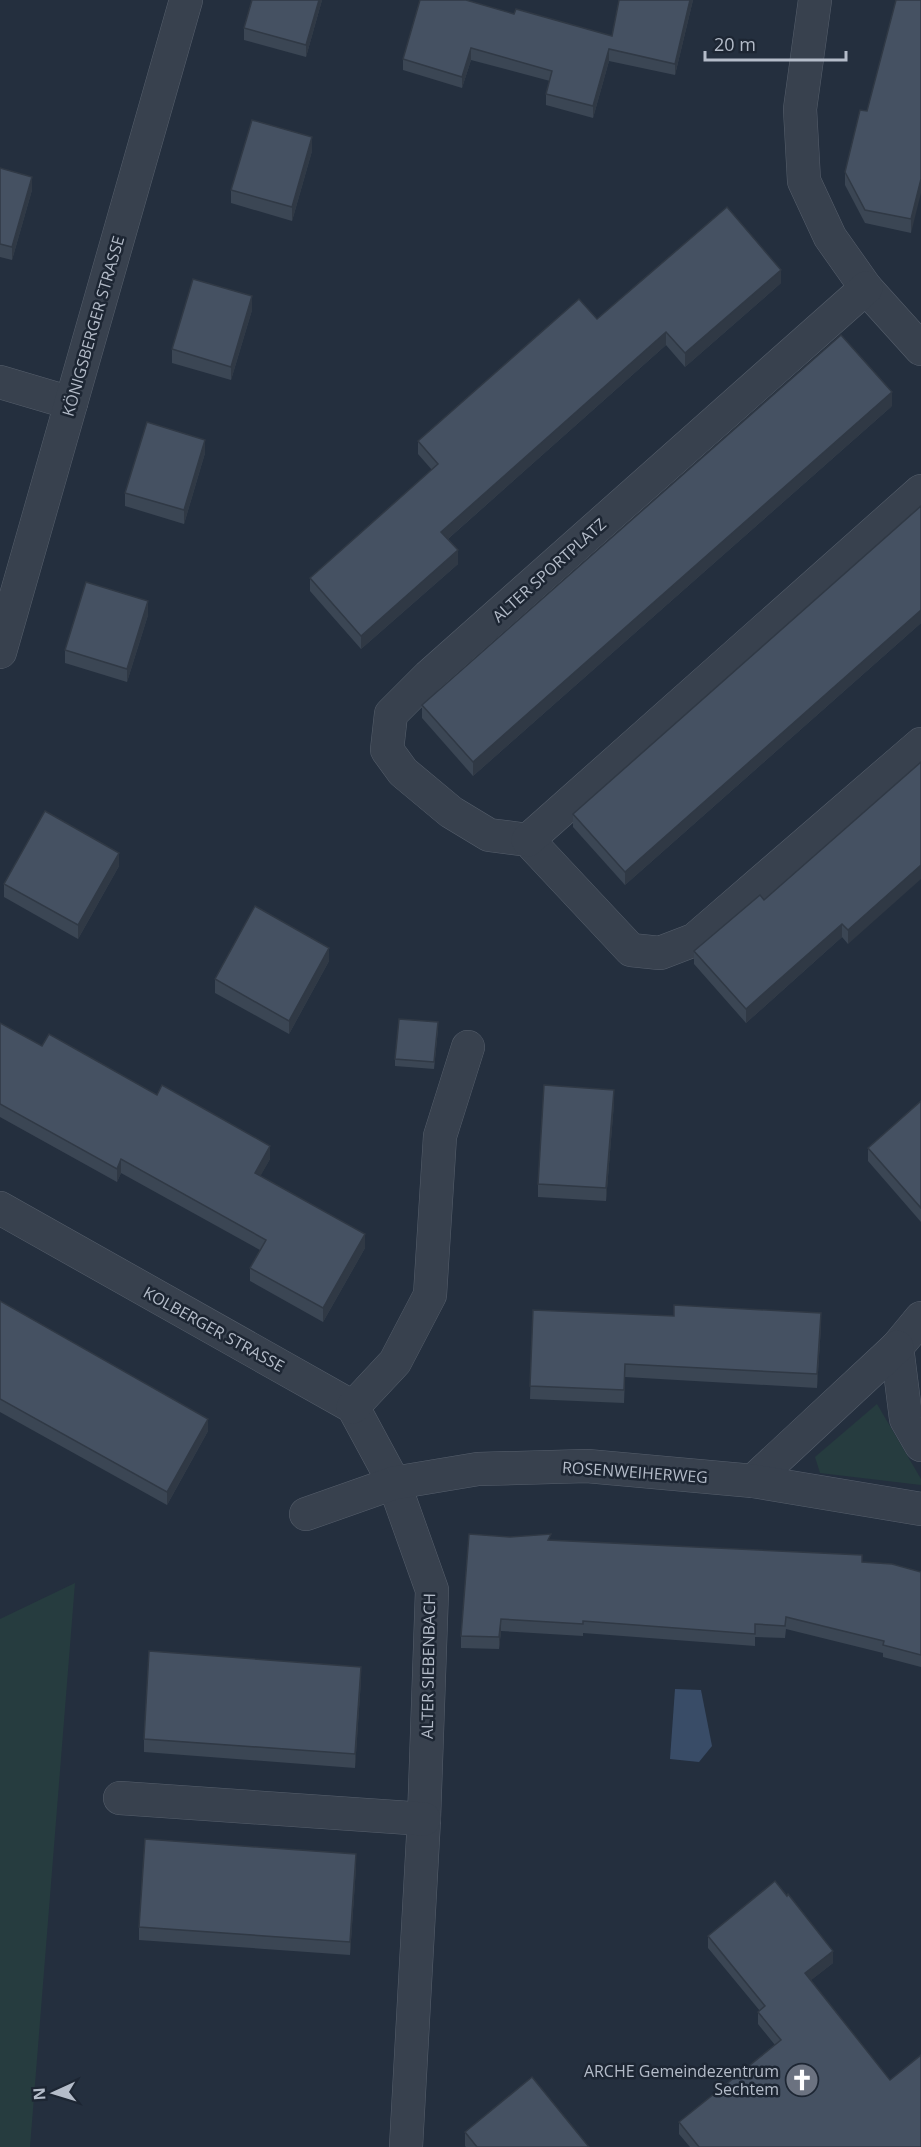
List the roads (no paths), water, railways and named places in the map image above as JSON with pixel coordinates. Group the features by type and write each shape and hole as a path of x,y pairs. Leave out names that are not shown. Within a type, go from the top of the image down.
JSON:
{"street":[{"name":"KÖNIGSBERGER STRASSE","path":"0,652 186,0"},
{"path":"815,0 800,109 804,181 830,237 866,288 921,349"},
{"name":"ALTER SPORTPLATZ","path":"528,840 489,835 451,812 403,772 387,750 391,714 438,668 866,288"},
{"path":"0,382 72,403"},
{"path":"921,491 528,840 631,950 660,953 694,940 921,744"},
{"path":"394,1483 352,1407 395,1362 430,1295 440,1136 468,1047"},
{"name":"KOLBERGER STRASSE","path":"0,1208 352,1407"},
{"path":"753,1481 897,1347 921,1318"},
{"path":"897,1347 906,1419 921,1445"},
{"name":"ROSENWEIHERWEG","path":"306,1514 394,1483 478,1469 587,1466 753,1481 921,1509"},
{"name":"ALTER SIEBENBACH","path":"394,1483 432,1590 424,1819 406,2147"},
{"path":"120,1798 424,1819"}],"water":[{"path":"675,1689 701,1690 712,1746 699,1762 670,1759"}],"place":[{"name":"ARCHE Gemeindezentrum Sechtem","path":"802,2080"}]}
